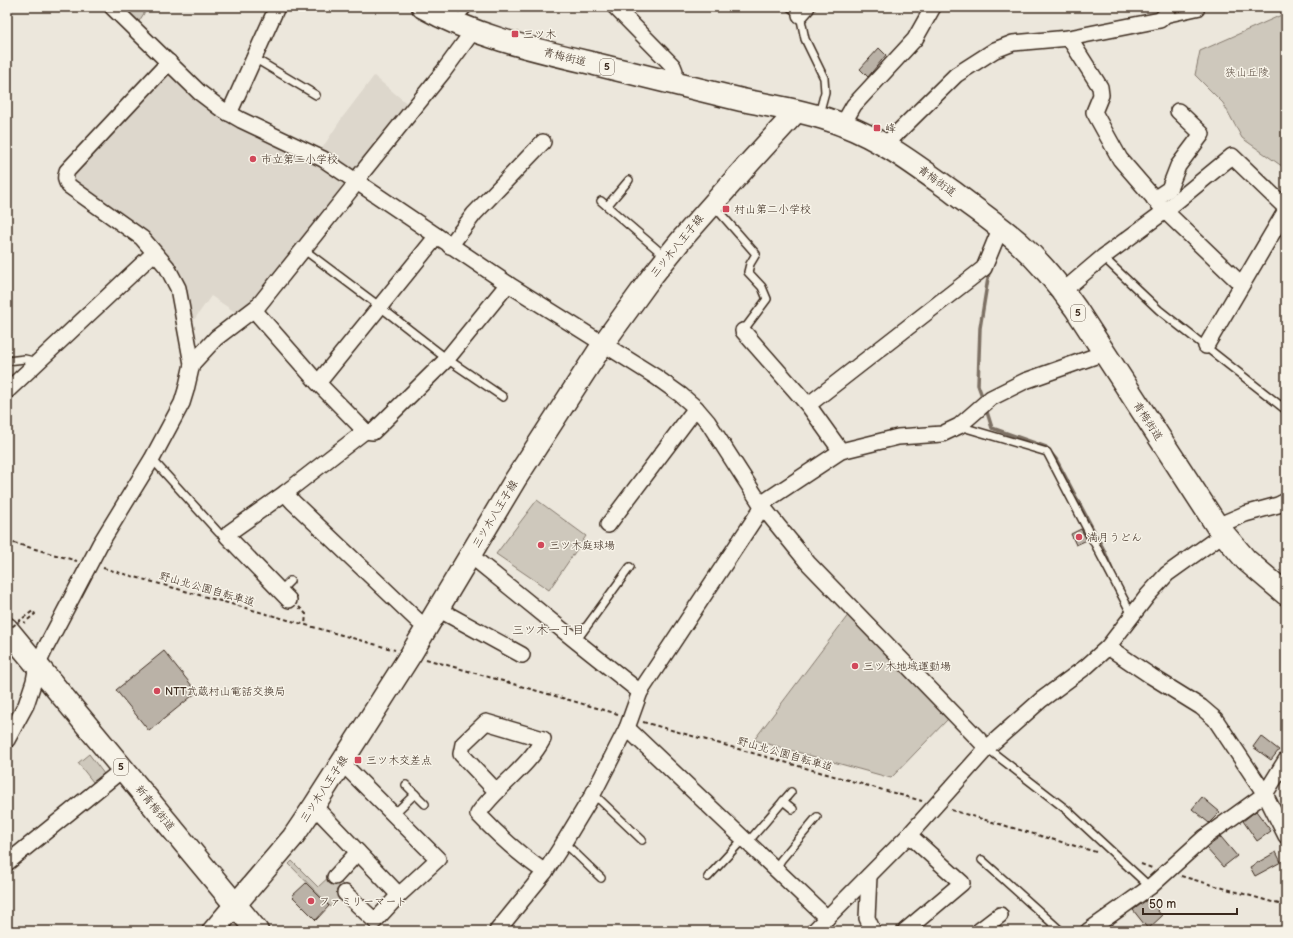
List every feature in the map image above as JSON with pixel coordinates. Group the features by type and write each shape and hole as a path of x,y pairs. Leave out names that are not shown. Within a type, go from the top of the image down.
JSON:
{"main road":[{"name":"青梅街道","path":"423,7 464,27 499,40 674,83 819,116 843,124 885,145 927,173 1017,242 1034,258 1063,291 1220,530 1255,569 1286,594"},
{"name":"三ツ木八王子線","path":"213,931 236,906 293,837 314,806 411,654 531,454 603,344 667,258 712,204 797,112"},
{"name":"新青梅街道","path":"15,625 37,666 257,931"}],"street":[{"path":"112,7 199,92 228,113 314,154 450,246 656,377 681,395 696,408 708,422 762,506 808,563 987,748"},
{"path":"228,113 277,7"},
{"path":"843,124 854,105 916,39 933,7"},
{"path":"621,9 673,66 675,71 674,83"},
{"path":"885,145 956,75 995,50 1013,43 1069,38 1164,13"},
{"path":"192,364 216,338 254,310 443,72 464,27"},
{"path":"1069,38 1100,87 1101,95 1094,112 1120,159 1165,211 1241,284"},
{"path":"7,740 26,705 37,666 89,564 152,459 182,403 192,364 178,288 167,267 142,238 69,186 65,179 67,170 168,62"},
{"path":"1154,198 1168,189 1178,166 1202,134 1178,111"},
{"path":"450,246 474,214 542,142"},
{"path":"1063,291 1103,257 1165,211 1232,156 1286,209 1206,346"},
{"path":"808,405 984,268 1000,229"},
{"path":"318,382 437,236"},
{"path":"7,390 154,253"},
{"path":"254,310 318,382 365,431 373,432 447,359 508,284"},
{"path":"743,331 808,405 841,451"},
{"path":"497,931 545,872 563,844 633,724 640,692 767,500 841,451 898,437 942,434 959,426 991,398 998,394 1042,374 1104,353"},
{"path":"608,525 696,408"},
{"path":"286,591 227,536 230,532 285,493 365,431"},
{"path":"285,493 418,621 427,627"},
{"path":"814,931 909,835 987,748 1041,700 1087,666 1108,647 1148,595 1168,574 1220,530 1245,514 1278,505 1286,501"},
{"path":"470,555 576,642 640,692"},
{"path":"438,609 522,655"},
{"path":"1108,647 1201,707 1215,719 1266,792 1286,836"},
{"path":"497,792 461,754 462,744 486,722 543,739 538,749 521,769 484,805 478,814 489,827 545,872"},
{"path":"633,724 746,840 827,918"},
{"path":"1088,931 1150,887 1205,838 1266,792 1286,760"},
{"path":"341,762 438,859 399,895 375,921 346,893"},
{"path":"7,863 123,769"},
{"path":"314,806 399,895"},
{"path":"905,931 962,883 909,835"},
{"path":"335,878 358,852"},
{"path":"869,876 867,918 873,931"},
{"path":"979,931 1000,915"}],"lane":[{"path":"464,27 469,7"},
{"path":"799,10 805,39 824,78 825,92 819,116"},
{"path":"1164,13 1200,11"},
{"path":"253,58 316,95"},
{"path":"629,180 604,203 667,258"},
{"path":"712,204 756,254 750,264 748,272 762,287 767,299 743,331"},
{"path":"303,249 447,359 503,397"},
{"path":"1103,257 1159,310 1286,410"},
{"path":"7,361 25,359 38,362"},
{"path":"959,426 1047,452 1132,615"},
{"path":"152,459 220,533 227,536"},
{"path":"576,642 630,567"},
{"path":"987,748 1067,810 1150,887"},
{"path":"406,785 425,804"},
{"path":"708,877 746,840 791,792"},
{"path":"394,814 415,794"},
{"path":"592,796 600,800 642,840"},
{"path":"783,801 793,809"},
{"path":"776,869 781,860 817,817"},
{"path":"563,844 571,849 601,878"},
{"path":"982,860 1061,931"}],"path":[{"name":"野山北公園自転車道","path":"7,541 400,651"},
{"path":"286,591 305,612 306,625"},
{"path":"33,611 35,614 15,625 33,611"},
{"path":"421,657 618,714"},
{"name":"野山北公園自転車道","path":"633,724 926,803"},
{"path":"946,808 1101,853"},
{"path":"1140,864 1153,868"},
{"path":"1180,875 1286,906"}],"shaded area":[{"path":"169,71 348,182 253,304 238,314 211,296 189,327 177,264 156,245 73,181 73,175"},
{"path":"374,76 410,106 358,172 351,173 319,153 342,118"}],"green space":[{"path":"118,7 148,7 136,26"},
{"name":"狭山丘陵","path":"1286,13 1286,169 1242,138 1223,103 1195,75 1200,51"},
{"name":"三ツ木庭球場","path":"537,500 586,536 549,590 496,554"},
{"name":"三ツ木地域運動場","path":"849,614 949,718 891,778 754,740"},
{"path":"89,754 104,774 93,782 78,763"},
{"path":"292,861 318,887 332,874 348,890 331,907 289,864"}],"building":[{"path":"879,48 886,55 868,77 860,69"},
{"path":"1081,529 1087,540 1076,545 1071,534"},
{"name":"NTT武蔵村山電話交換局","path":"164,651 197,692 149,731 116,690"},
{"path":"1261,736 1279,750 1271,760 1253,747"},
{"path":"1202,797 1220,812 1209,823 1192,809"},
{"path":"1256,811 1271,831 1257,841 1243,821"},
{"path":"1221,837 1237,856 1223,867 1206,848"},
{"path":"1276,852 1281,862 1255,876 1250,867"},
{"name":"ファミリーマート","path":"306,883 329,906 316,920 292,896"},
{"path":"1148,899 1162,916 1148,929 1133,910"}],"waterway":[{"path":"983,399 978,385 980,328 989,272"},
{"path":"987,412 992,428 1046,447 1056,459 1104,550 1113,572"}],"place":[{"name":"三ツ木","path":"515,34"},
{"name":"峰","path":"877,128"},
{"name":"市立第二小学校","path":"253,159"},
{"name":"村山第二小学校","path":"726,209"},
{"name":"満月うどん","path":"1079,537"},
{"name":"三ツ木庭球場","path":"541,545"},
{"name":"三ツ木地域運動場","path":"855,666"},
{"name":"NTT武蔵村山電話交換局","path":"157,691"},
{"name":"三ツ木交差点","path":"358,760"},
{"name":"ファミリーマート","path":"311,901"}],"district":[{"name":"三ツ木一丁目","path":"548,630"}]}
